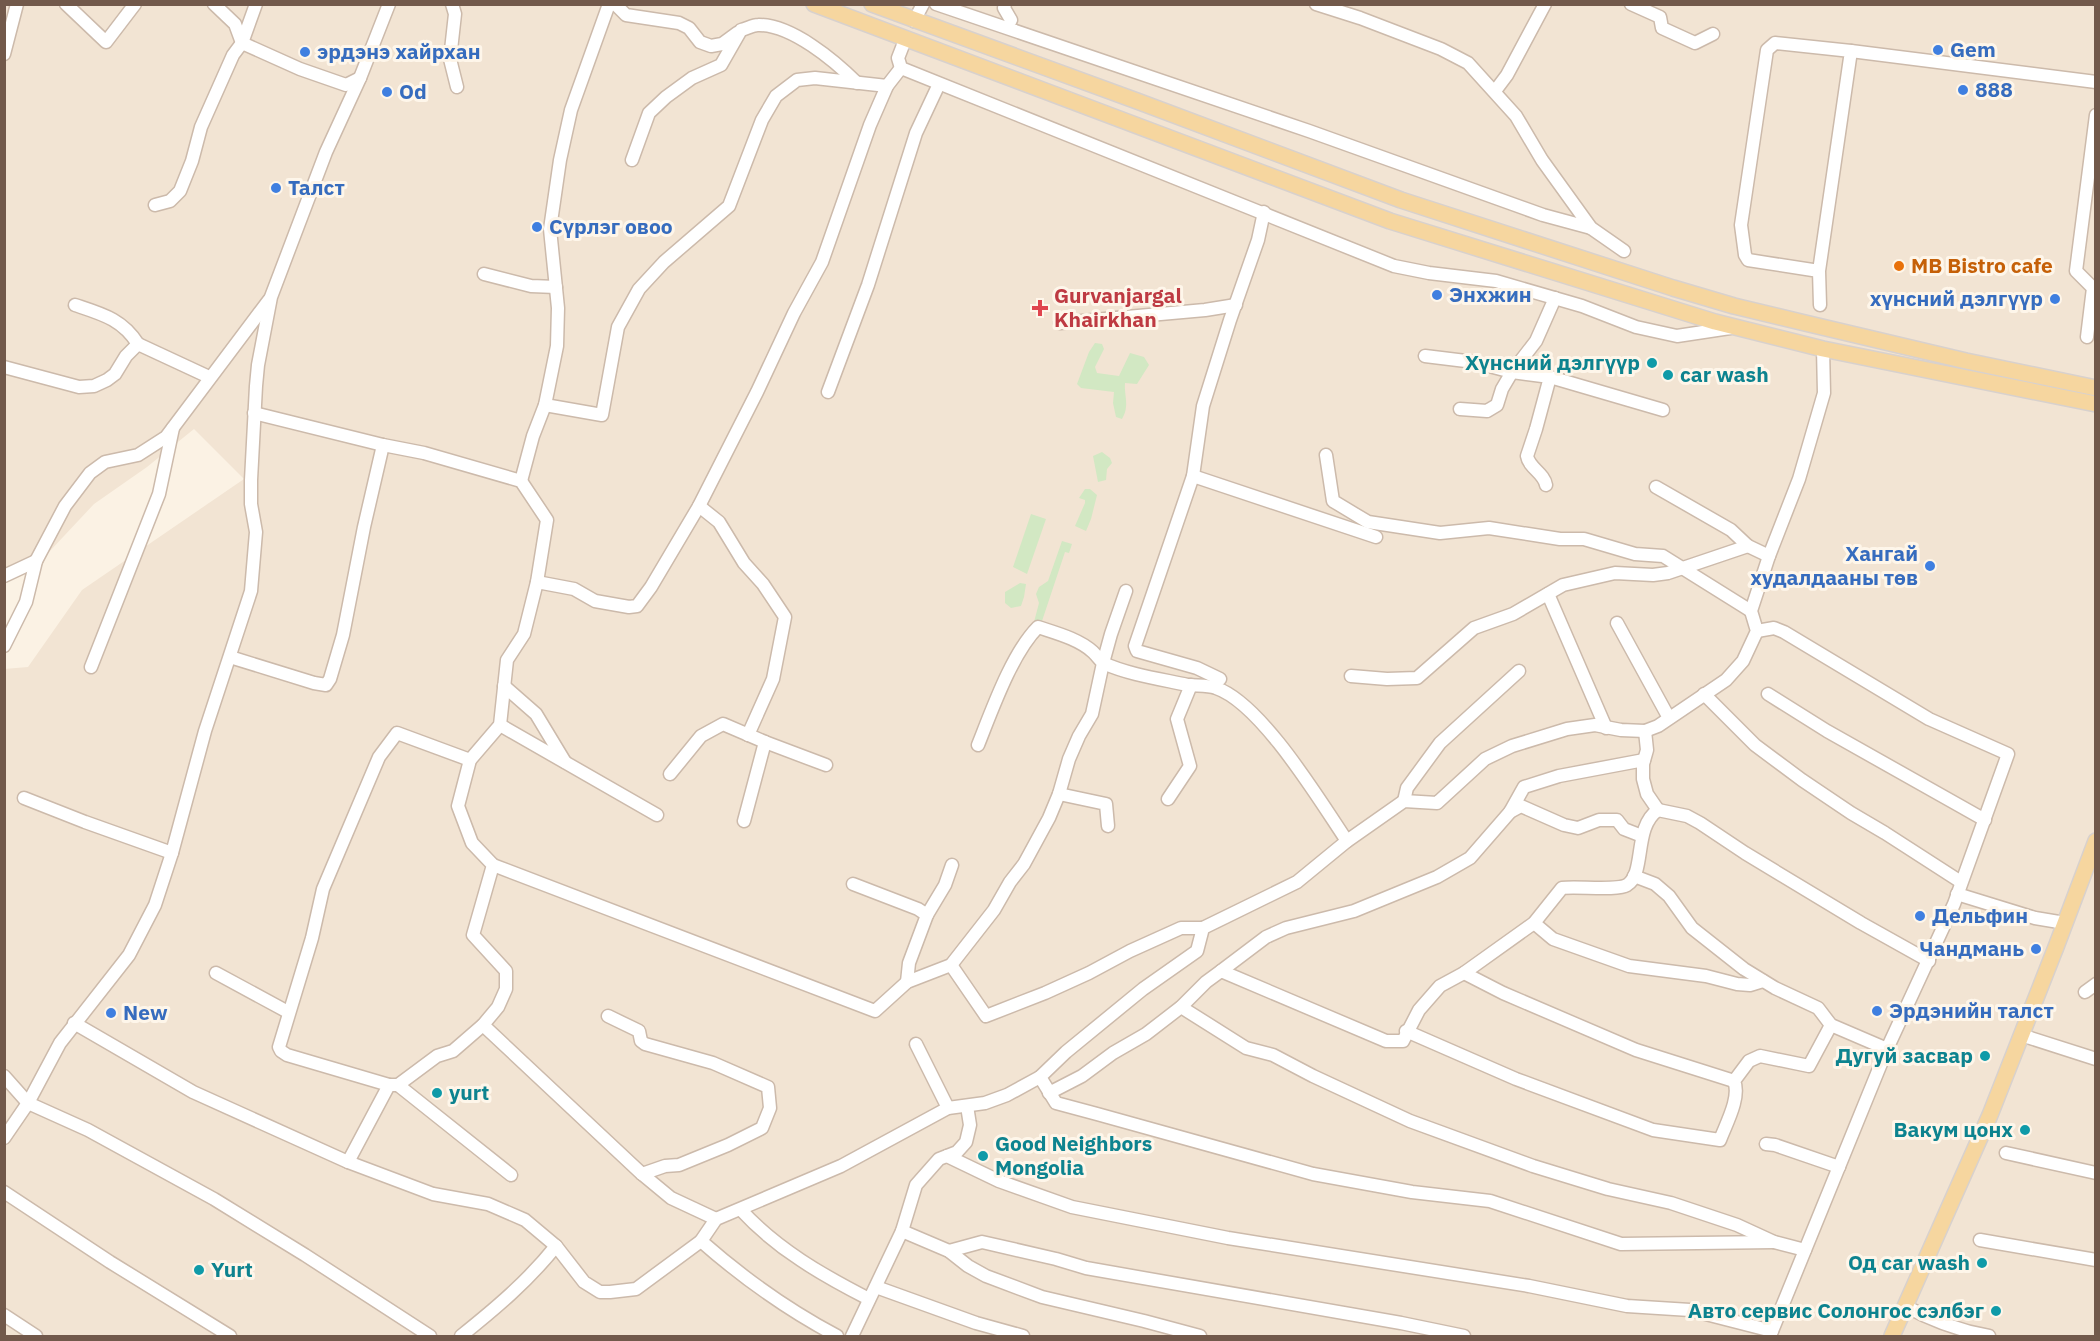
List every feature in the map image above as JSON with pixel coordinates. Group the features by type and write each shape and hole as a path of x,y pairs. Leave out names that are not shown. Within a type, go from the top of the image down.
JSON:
{"main road":[{"path":"814,4 1390,221 1734,327 1823,349 2096,404"},
{"path":"872,4 1401,200 1673,288 1734,306 1817,326 1966,361 2096,388"},
{"path":"1892,1336 1990,1115 2096,841"}],"street":[{"path":"4,54 17,4"},
{"path":"66,4 106,42 135,4"},
{"path":"214,4 235,24 242,43 300,69 346,85 360,78"},
{"path":"154,205 170,201 180,191 192,161 201,126 233,55 242,43 256,4"},
{"path":"4,1138 28,1103 60,1043 129,955 155,905 172,853 205,731 250,591 256,532 251,504 254,413 258,365 271,297 326,152 360,78 389,4"},
{"path":"452,4 455,14 450,59 457,87"},
{"path":"521,481 533,436 545,405 558,333 550,229 558,170 571,110 609,4"},
{"path":"615,4 626,15 679,23 688,28 700,42 711,46 722,44 741,30 758,25 800,38 837,63 857,83"},
{"path":"914,21 922,4"},
{"path":"936,4 1309,131 1543,215 1591,228"},
{"path":"1005,4 1004,8 1011,20"},
{"path":"1316,4 1441,49 1468,63 1516,116 1542,160 1591,228 1624,251"},
{"path":"1495,91 1507,75 1545,4"},
{"path":"1631,4 1660,17 1662,28 1695,43 1713,34"},
{"path":"632,160 650,113 666,97 692,78 721,65 741,30"},
{"path":"901,68 898,58 905,40"},
{"path":"1819,271 1748,260 1745,255 1741,225 1767,50 1775,43 2096,82"},
{"path":"1820,305 1819,271 1851,51"},
{"path":"901,68 1394,266 1429,273 1496,281 1582,306 1636,327 1677,336 1734,327"},
{"path":"537,582 574,589 595,601 629,607 637,606 651,587 699,506 794,313 822,262 854,166 887,86 901,68"},
{"path":"545,405 602,416 618,327 639,289 672,255 729,206 762,120 776,96 797,80 815,78 887,86"},
{"path":"828,392 868,285 912,142 939,84"},
{"path":"2087,337 2092,288 2076,271 2096,115"},
{"path":"1220,679 1197,668 1137,651 1136,646 1193,476 1203,406 1258,240 1264,212"},
{"path":"484,274 531,286 556,287"},
{"path":"4,646 26,602 36,561 65,506 90,473 105,462 138,455 151,448 173,427 271,297"},
{"path":"1460,409 1487,411 1497,405 1502,389 1512,372 1536,341 1555,298"},
{"path":"75,305 108,316 128,330 138,344 209,377"},
{"path":"1060,323 1205,310 1236,305"},
{"path":"4,367 80,387 94,386 107,381 115,374 126,356 138,344"},
{"path":"951,964 986,1016 1054,989 1181,928 1203,928 1297,882 1347,841 1404,801 1437,803 1485,759 1512,746 1567,729 1595,725 1645,731 1658,726 1726,680 1743,661 1757,631 1751,611 1769,556 1799,479 1824,393 1823,349"},
{"path":"1425,356 1474,362 1512,372 1550,377 1663,410"},
{"path":"1546,484 1545,480 1530,465 1527,456 1550,377"},
{"path":"254,413 424,453 521,481 547,520 537,582 524,634 507,660 500,725 470,760 458,806 472,843 493,865 875,1011 907,982 951,964 994,910 1010,882 1024,864 1049,818 1072,752 1092,714 1111,634 1126,591"},
{"path":"91,667 159,494 173,427"},
{"path":"230,657 326,685 343,635 383,445"},
{"path":"1326,454 1333,501 1368,522 1440,533 1489,528 1584,539 1635,554 1663,556 1751,611"},
{"path":"1193,476 1376,537"},
{"path":"1656,487 1731,531 1748,546 1769,556"},
{"path":"699,506 719,522 744,563 763,584 785,617 773,679 748,735"},
{"path":"1351,676 1387,679 1417,678 1474,628 1513,614 1563,585 1615,573 1653,575 1685,569 1726,552 1748,546"},
{"path":"4,576 36,561"},
{"path":"1548,594 1606,728"},
{"path":"1617,623 1669,718"},
{"path":"978,745 999,690 1031,634 1038,627 1081,644 1104,663 1122,671 1216,688 1239,702 1255,717 1305,778 1347,841"},
{"path":"947,1156 999,1181 1072,1206 1228,1238 1518,1284 1627,1306 1690,1310 1771,1334 1887,1049 1929,961 1959,888 2008,754 1918,713 1784,632 1774,628 1757,631"},
{"path":"1404,801 1407,788 1440,743 1519,671"},
{"path":"1168,799 1190,766 1177,719 1191,685"},
{"path":"504,686 536,714 565,763"},
{"path":"1704,694 1755,745 1802,780 1885,833 1959,888 2035,918 2066,923"},
{"path":"1768,694 1827,731 1985,820"},
{"path":"670,774 701,736 723,724 826,765"},
{"path":"500,725 657,815"},
{"path":"1645,731 1647,750 1643,778 1647,794 1658,810 1687,816 1700,823 1794,884 1929,961"},
{"path":"470,760 397,733 379,757 323,889 312,938 279,1047 283,1053 393,1085 512,1175"},
{"path":"744,821 765,742"},
{"path":"1049,1093 1082,1076 1113,1053 1146,1034 1181,1007 1206,982 1266,937 1286,928 1354,911 1437,877 1470,858 1510,812 1524,787 1559,776 1644,760"},
{"path":"1059,794 1106,804 1108,826"},
{"path":"24,798 172,853"},
{"path":"1510,812 1521,806 1564,825 1578,828 1599,820 1617,820 1624,829 1642,836"},
{"path":"1221,971 1386,1041 1403,1041 1406,1031 1419,1010 1440,987 1464,973 1534,923 1562,888 1627,885 1634,876 1648,819 1658,810"},
{"path":"348,1162 393,1085 437,1056 453,1051 483,1025 498,1007 506,989 506,971 474,935 493,865"},
{"path":"907,982 909,963 927,915 945,885 952,865"},
{"path":"1634,876 1655,884 1670,896 1692,928 1704,939 1763,981 1818,1008 1831,1025 1887,1049"},
{"path":"853,884 918,909 927,915"},
{"path":"1534,923 1553,939 1629,966 1706,976 1737,984 1750,985 1763,981"},
{"path":"74,1023 193,1092 348,1162 433,1194 488,1204 525,1220 556,1246 584,1282 600,1292 621,1292 636,1289 701,1241 716,1219 841,1166 948,1108 967,1106 1007,1095 1040,1077 1066,1052 1143,988 1197,951 1203,928"},
{"path":"216,972 288,1012"},
{"path":"1464,973 1503,993 1636,1050 1734,1081"},
{"path":"2085,992 2096,984"},
{"path":"1181,1007 1246,1048 1273,1055 1313,1076 1410,1120 1533,1166 1608,1190 1671,1203 1737,1225 1774,1242 1805,1250"},
{"path":"608,1016 639,1031 641,1041 645,1044 713,1063 768,1087 770,1108 762,1128 679,1165 665,1166 642,1174"},
{"path":"483,1025 642,1174 671,1198 716,1219"},
{"path":"1734,1081 1749,1061 1760,1056 1809,1066 1831,1025"},
{"path":"1406,1031 1516,1079 1653,1130 1678,1134 1720,1140 1734,1104 1736,1085 1734,1081"},
{"path":"2021,1035 2096,1059"},
{"path":"916,1044 948,1108"},
{"path":"4,1076 28,1103 88,1130 214,1199 430,1336"},
{"path":"1040,1077 1056,1103 1061,1106 1313,1174 1412,1192 1490,1201 1621,1244 1774,1242"},
{"path":"852,1336 902,1231 916,1185 939,1159 957,1152 966,1142 970,1133 967,1106"},
{"path":"1766,1144 1839,1167"},
{"path":"2006,1152 2096,1173"},
{"path":"4,1192 110,1262 231,1336"},
{"path":"741,1210 778,1245 825,1276 869,1299"},
{"path":"902,1231 949,1251 986,1276 1042,1297 1200,1336"},
{"path":"1980,1240 2096,1260"},
{"path":"701,1241 732,1268 762,1289 804,1318 837,1336"},
{"path":"949,1251 982,1242 1056,1258 1086,1268 1464,1336"},
{"path":"461,1336 536,1272 556,1246"},
{"path":"876,1287 976,1323 1023,1336"},
{"path":"1905,1306 1922,1315 1974,1334 1989,1336"},
{"path":"4,1315 36,1336"}],"shaded area":[{"path":"5,5 2095,5 2095,1336 5,1336 4,669 28,667 82,590 244,479 194,429 147,467 94,504 49,552 5,576"}],"green space":[{"path":"1095,343 1102,344 1104,349 1095,367 1097,373 1119,376 1130,353 1144,357 1149,365 1137,384 1125,383 1126,405 1122,419 1116,417 1113,403 1114,392 1081,388 1077,384 1089,352"},
{"path":"1102,452 1110,458 1112,463 1107,469 1106,480 1098,482 1093,456"},
{"path":"1085,489 1090,489 1097,495 1086,531 1075,526 1085,503 1085,500 1079,498"},
{"path":"1031,514 1046,519 1027,574 1013,567"},
{"path":"1062,541 1072,544 1069,553 1065,552 1041,624 1034,622 1039,603 1036,594 1039,587 1048,581"},
{"path":"1020,583 1026,584 1021,606 1011,608 1005,603 1005,592"}],"place":[{"name":"Gem","path":"1938,50"},
{"name":"эрдэнэ хайрхан","path":"305,52"},
{"name":"888","path":"1963,90"},
{"name":"Od","path":"387,92"},
{"name":"Талст","path":"276,188"},
{"name":"Сүрлэг овоо","path":"537,227"},
{"name":"MB Bistro cafe","path":"1899,266"},
{"name":"Энхжин","path":"1437,295"},
{"name":"хүнсний дэлгүүр","path":"2055,299"},
{"name":"Gurvanjargal Khairkhan","path":"1040,308"},
{"name":"Хүнсний дэлгүүр","path":"1652,363"},
{"name":"car wash","path":"1668,375"},
{"name":"Хангай худалдааны төв","path":"1930,566"},
{"name":"Дельфин","path":"1920,916"},
{"name":"Чандмань","path":"2036,949"},
{"name":"Эрдэнийн талст","path":"1877,1011"},
{"name":"New","path":"111,1013"},
{"name":"Дугуй засвар","path":"1985,1056"},
{"name":"yurt","path":"437,1093"},
{"name":"Вакум цонх","path":"2025,1130"},
{"name":"Good Neighbors Mongolia","path":"983,1156"},
{"name":"Од car wash","path":"1982,1263"},
{"name":"Yurt","path":"199,1270"},
{"name":"Авто сервис Солонгос сэлбэг","path":"1996,1311"}]}
